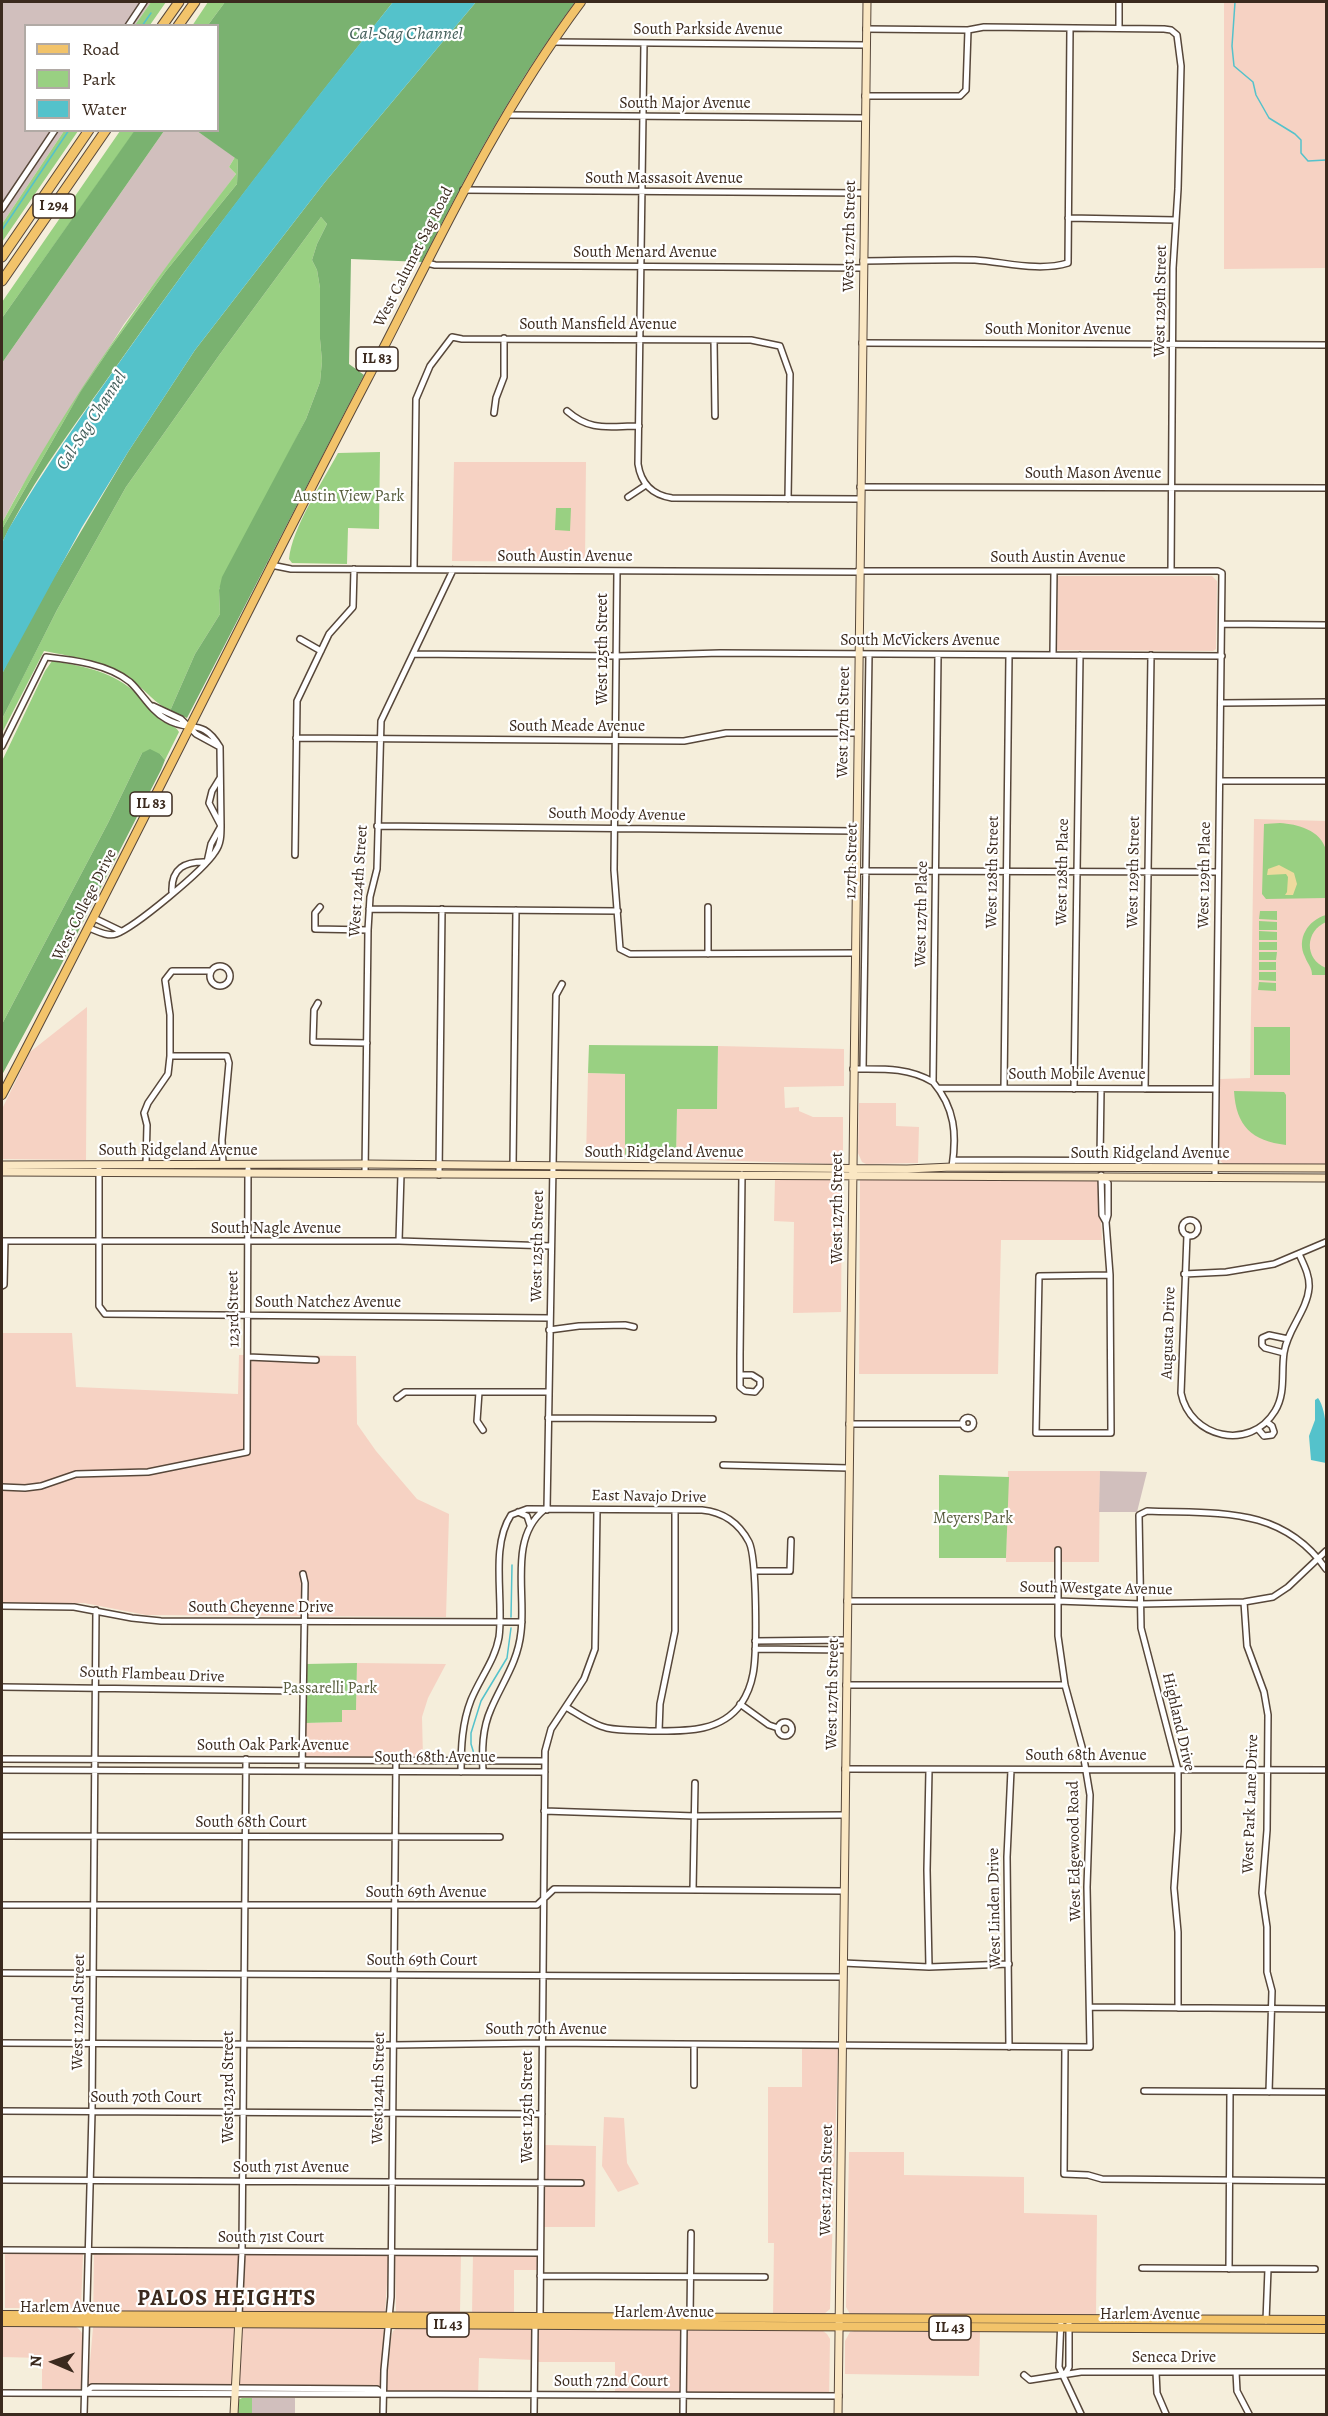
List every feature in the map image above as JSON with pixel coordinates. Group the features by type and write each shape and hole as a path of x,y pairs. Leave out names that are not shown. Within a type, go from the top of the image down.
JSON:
{"highway":[{"path":"163,24 179,2"},
{"path":"179,24 195,2"},
{"name":"I 294","path":"2,257 88,132"},
{"name":"I 294","path":"2,280 105,132"}],"main road":[{"name":"West Calumet Sag Road","path":"190,727 463,190 504,115 551,42 581,2"},
{"name":"West 127th Street","path":"838,2415 859,654 858,572 867,2"},
{"name":"West College Drive","path":"2,1095 190,727"},
{"name":"South Ridgeland Avenue","path":"2,1172 742,1176 907,1169 953,1163 1215,1164 1326,1168"},
{"name":"South Ridgeland Avenue","path":"2,1165 365,1164 742,1167 1101,1178 1326,1178"},
{"name":"Harlem Avenue","path":"2,2315 88,2319"},
{"name":"Harlem Avenue","path":"2,2322 88,2319 390,2320 540,2317 690,2318 1064,2329 1266,2324 1326,2320"},
{"name":"West 123rd Street","path":"234,2415 239,2319"},
{"name":"Harlem Avenue","path":"390,2320 535,2326 684,2326 1065,2319 1266,2324 1326,2329"}],"street":[{"path":"129,24 144,2"},
{"path":"866,29 1119,28 1119,2"},
{"path":"1070,28 1068,218 1176,220"},
{"name":"West 129th Street","path":"1119,28 1168,29 1178,38 1181,66 1173,268 1171,571"},
{"path":"865,96 960,96 966,90 968,30"},
{"name":"South Parkside Avenue","path":"551,42 866,45"},
{"path":"644,43 640,193 638,464 640,474 646,485 658,495 672,498 859,499"},
{"name":"South Major Avenue","path":"504,115 865,118"},
{"path":"2,209 54,132"},
{"name":"South Massasoit Avenue","path":"463,190 864,193"},
{"name":"South Menard Avenue","path":"427,263 640,267 863,265 978,260 1018,266 1061,265 1068,263 1068,218"},
{"name":"South Mansfield Avenue","path":"414,568 416,404 420,386 430,366 452,337 462,339 758,340 780,346 790,374 788,499"},
{"path":"494,413 496,398 504,377 504,338"},
{"path":"714,340 714,416"},
{"name":"South Monitor Avenue","path":"862,343 1326,345"},
{"path":"567,411 580,422 591,426 639,426"},
{"path":"628,497 646,485"},
{"name":"South Mason Avenue","path":"860,487 1326,488"},
{"name":"South Austin Avenue","path":"271,565 291,569 1218,571 1222,573"},
{"path":"295,855 297,701 330,634 353,607 354,569"},
{"name":"West 124th Street","path":"365,1174 368,930 369,909 377,869 381,721 453,570"},
{"name":"West 125th Street","path":"617,571 614,870 618,944 622,951 630,954 708,954"},
{"path":"1053,655 1054,572"},
{"name":"West 129th Place","path":"1215,1178 1222,573"},
{"path":"1222,624 1326,625"},
{"path":"300,639 321,651"},
{"name":"South McVickers Avenue","path":"413,654 617,657 720,653 1222,656"},
{"name":"127th Street","path":"863,1069 869,654"},
{"name":"West 127th Place","path":"933,1083 938,655"},
{"name":"West 128th Street","path":"1004,1088 1009,655"},
{"name":"West 128th Place","path":"1074,1089 1080,655"},
{"name":"West 129th Street","path":"1145,1089 1151,655"},
{"path":"2,746 46,657 72,660 104,669 128,680 152,706 181,719 196,734 220,747 221,826 211,844 207,862 153,910 121,931 111,935 89,928"},
{"path":"1221,703 1326,702"},
{"name":"South Meade Avenue","path":"296,738 684,741 726,733 857,733"},
{"path":"220,776 212,791 210,803 221,826"},
{"path":"1221,781 1326,781"},
{"name":"South Moody Avenue","path":"377,826 856,831"},
{"path":"172,892 174,876 182,867 191,861 207,862"},
{"path":"856,871 1218,873"},
{"path":"320,907 315,913 315,929 368,930"},
{"path":"708,907 708,954 855,953"},
{"path":"369,909 618,911"},
{"path":"439,1175 442,909"},
{"path":"513,1175 516,910"},
{"path":"94,918 121,931"},
{"path":"146,1164 147,1125 144,1113 148,1103 168,1074 170,1056 170,1015 165,980 172,971 211,971"},
{"name":"West 125th Street","path":"546,1510 556,995 562,984"},
{"path":"318,1003 314,1010 313,1042 367,1043"},
{"path":"170,1056 227,1056 229,1063 222,1140 223,1164"},
{"path":"853,1069 910,1071 933,1083 951,1109 953,1163"},
{"name":"South Mobile Avenue","path":"938,1088 1216,1089"},
{"path":"1101,1089 1101,1178 1108,1183 1106,1222 1110,1275 1111,1433 1036,1433 1039,1276 1110,1275"},
{"path":"99,1164 99,1242"},
{"name":"123rd Street","path":"2,1487 41,1486 76,1474 148,1472 247,1452 248,1164"},
{"path":"740,1375 742,1167"},
{"path":"399,1241 401,1174"},
{"name":"Augusta Drive","path":"1186,1235 1184,1352 1180,1384 1185,1407 1195,1421 1216,1434 1234,1436 1258,1429 1267,1422 1280,1401 1284,1353 1308,1297 1307,1270 1299,1254"},
{"path":"2,1282 3,1241"},
{"name":"South Nagle Avenue","path":"3,1241 247,1243 399,1241 551,1246"},
{"name":"South Natchez Avenue","path":"99,1242 99,1306 105,1314 550,1318"},
{"path":"1184,1274 1213,1274 1274,1264 1326,1242"},
{"path":"549,1330 579,1326 634,1327"},
{"path":"1284,1353 1265,1348 1262,1345 1262,1338 1269,1335 1288,1340"},
{"path":"248,1357 316,1360"},
{"path":"397,1398 405,1392 548,1392"},
{"path":"479,1392 477,1421 483,1430"},
{"path":"548,1418 713,1419"},
{"path":"1258,1429 1264,1436 1272,1435 1274,1432 1272,1426 1267,1422"},
{"path":"849,1424 963,1424"},
{"path":"723,1466 849,1468"},
{"path":"483,1772 485,1725 490,1709 514,1663 522,1622 523,1549 530,1525 546,1510"},
{"name":"West 125th Street","path":"534,2415 535,2326 540,2317 545,1761 551,1729 589,1670 595,1649 597,1510"},
{"path":"658,1731 660,1704 675,1631 675,1510"},
{"path":"461,1772 465,1717 495,1652 500,1622 502,1533 507,1521 516,1511 526,1516 530,1525"},
{"name":"East Navajo Drive","path":"516,1511 708,1511 732,1521 751,1545 755,1571 755,1649 752,1682 740,1704"},
{"name":"Highland Drive","path":"1178,2008 1178,1932 1174,1888 1179,1831 1179,1770 1141,1628 1139,1515 1147,1511 1239,1514 1264,1521 1285,1531 1319,1558"},
{"path":"755,1571 790,1571 791,1540"},
{"name":"West Edgewood Road","path":"1058,1550 1058,1636 1065,1685 1087,1770 1090,1812 1087,1887 1090,2047"},
{"name":"South Westgate Avenue","path":"847,1601 1057,1601 1140,1604 1244,1602 1272,1597 1288,1587 1326,1551"},
{"path":"1319,1558 1326,1569"},
{"path":"302,1771 303,1574"},
{"name":"West Park Lane Drive","path":"1244,1602 1247,1646 1264,1692 1268,1715 1267,1830 1262,1893 1267,1927 1267,1972 1272,1991 1269,2092"},
{"name":"South Cheyenne Drive","path":"2,1606 74,1607 161,1621 522,1622"},
{"name":"West 122nd Street","path":"84,2415 91,2181 96,1610"},
{"path":"754,1641 847,1640"},
{"path":"755,1649 846,1650"},
{"path":"846,1684 1065,1685"},
{"name":"South Flambeau Drive","path":"2,1687 96,1687 157,1691 302,1691"},
{"path":"566,1707 604,1728 658,1731 704,1728 722,1721 740,1704 769,1725 777,1728"},
{"name":"South Oak Park Avenue","path":"2,1758 545,1761"},
{"name":"West 123rd Street","path":"239,2319 243,2181 246,1759"},
{"name":"West 124th Street","path":"383,2415 390,2320 396,1761"},
{"name":"South 68th Avenue","path":"845,1769 1326,1770"},
{"name":"South 68th Avenue","path":"2,1770 545,1772"},
{"path":"929,1770 927,1870 929,1967"},
{"name":"West Linden Drive","path":"1009,2047 1007,1857 1011,1770"},
{"path":"693,1890 695,1784"},
{"path":"544,1811 695,1815 845,1815"},
{"name":"South 68th Court","path":"2,1836 500,1837"},
{"name":"South 69th Avenue","path":"2,1905 394,1907 537,1905 554,1889 844,1891"},
{"path":"843,1963 929,1967 1009,1964"},
{"name":"South 69th Court","path":"2,1974 543,1974 843,1977"},
{"path":"1090,2007 1326,2009"},
{"name":"South 70th Avenue","path":"2,2043 393,2045 542,2043 1090,2047"},
{"path":"694,2045 694,2085"},
{"path":"1065,2047 1064,2174 1088,2175 1102,2179 1326,2181"},
{"path":"1144,2091 1326,2092"},
{"path":"1229,2269 1230,2092"},
{"name":"South 70th Court","path":"2,2111 542,2114"},
{"name":"South 71st Avenue","path":"2,2180 581,2183"},
{"path":"683,2415 684,2326 690,2318 691,2233"},
{"name":"South 71st Court","path":"2,2250 540,2253"},
{"path":"1142,2268 1315,2269"},
{"path":"1266,2324 1268,2269"},
{"path":"540,2276 765,2277"},
{"path":"1065,2319 1059,2367 1081,2415"},
{"path":"1064,2329 1069,2367 1064,2376"},
{"name":"Seneca Drive","path":"1024,2375 1030,2380 1081,2372 1326,2372"},
{"path":"1156,2372 1158,2398 1166,2415"},
{"path":"1236,2372 1237,2391 1249,2415"},
{"name":"South 72nd Court","path":"2,2393 282,2391 383,2394 838,2396"}],"shaded area":[{"path":"2,2 151,2 136,24 24,24 24,132 63,132 2,224"},
{"path":"1224,2 1326,2 1326,268 1224,269"},
{"path":"163,132 198,132 235,157 229,167 236,174 124,324 18,493 2,523 2,363"},
{"path":"454,462 586,462 585,562 452,561"},
{"path":"1058,576 1212,576 1217,581 1216,649 1213,651 1057,650"},
{"path":"1254,819 1326,821 1326,1165 1225,1165 1219,1160 1220,1079 1250,1078"},
{"path":"87,1007 86,1160 2,1159 2,1109 30,1052"},
{"path":"718,1046 844,1049 844,1086 784,1087 785,1108 799,1107 799,1111 813,1117 843,1117 841,1160 834,1164 676,1159 677,1109 717,1108"},
{"path":"588,1073 625,1074 625,1159 586,1158"},
{"path":"859,1103 896,1103 896,1126 919,1127 918,1163 866,1164 862,1162 858,1153"},
{"path":"775,1179 832,1179 841,1183 841,1312 793,1313 794,1222 774,1221"},
{"path":"860,1179 1099,1180 1102,1240 1001,1240 998,1374 859,1374"},
{"path":"2,1333 72,1333 76,1387 238,1394 239,1355 356,1356 357,1424 376,1451 417,1499 449,1514 446,1617 146,1615 84,1603 2,1604"},
{"path":"1008,1471 1100,1471 1099,1562 1006,1562"},
{"path":"1100,1471 1147,1472 1137,1512 1099,1512"},
{"path":"357,1663 446,1664 428,1698 422,1717 423,1758 306,1757 305,1723 341,1722 342,1710 356,1709"},
{"path":"802,2049 838,2049 830,2309 824,2314 773,2315 774,2243 768,2243 768,2087 802,2087"},
{"path":"604,2117 624,2118 627,2163 639,2184 618,2192 602,2166"},
{"path":"545,2145 596,2146 595,2227 544,2227"},
{"path":"849,2152 904,2152 904,2175 1024,2177 1024,2213 1097,2215 1096,2316 850,2314 846,2307"},
{"path":"94,2252 389,2253 380,2387 88,2385 93,2328"},
{"path":"5,2254 83,2254 81,2308 5,2308"},
{"path":"395,2254 461,2254 460,2313 396,2314"},
{"path":"473,2254 539,2255 538,2270 514,2270 514,2314 472,2314"},
{"path":"2,2327 76,2327 79,2329 82,2333 82,2387 78,2391 42,2390 42,2358 2,2357"},
{"path":"397,2328 823,2331 830,2339 829,2399 615,2398 615,2362 536,2362 536,2360 479,2358 478,2397 392,2397 385,2399 391,2338 393,2331"},
{"path":"850,2332 980,2332 979,2376 845,2374 845,2341"},
{"path":"252,2398 295,2398 295,2414 252,2414"}],"green space":[{"path":"151,2 166,2 151,24 136,24"},
{"path":"208,2 225,2 209,24 193,24"},
{"path":"225,2 393,2 184,272 71,429 27,496 2,543 2,529 81,391 166,271 237,184 238,160 198,132 219,132 219,24 209,24"},
{"path":"476,2 575,2 532,64 493,128 422,262 351,259 349,364 364,375 187,718 170,711 195,654 220,614 219,590 222,577 306,419 320,382 322,361 320,288 317,270 312,260 327,224 321,217 126,487 57,610 2,719 2,674 11,655 44,594 128,452 195,350 325,182"},
{"path":"63,132 77,132 2,242 2,224"},
{"path":"119,132 134,132 2,318 2,302"},
{"path":"134,132 163,132 2,363 2,318"},
{"path":"235,157 238,160 237,184 166,271 110,348 81,391 2,529 2,523 27,477 82,388 172,258 236,174 229,167"},
{"path":"321,217 327,224 312,260 317,270 320,288 322,361 320,382 306,419 219,589 220,614 195,654 170,711 133,681 113,669 90,661 44,651 2,733 2,719 21,681 57,610 126,487"},
{"name":"Austin View Park","path":"380,452 379,529 348,528 347,564 292,563 289,559 296,533 338,453"},
{"path":"556,508 571,508 570,531 555,530"},
{"path":"52,661 109,675 129,687 154,714 179,732 165,760 160,754 142,753 108,823 2,1024 2,761"},
{"path":"150,749 160,754 165,760 161,770 2,1075 2,1024 108,823 142,753"},
{"path":"1280,823 1308,829 1323,843 1327,855 1326,898 1266,899 1262,894 1264,824"},
{"path":"1260,911 1277,911 1277,920 1259,919"},
{"path":"1326,915 1326,922 1314,932 1310,945 1314,958 1326,968 1326,975 1312,975 1303,950 1303,937 1314,921"},
{"path":"1259,921 1277,922 1277,930 1259,930"},
{"path":"1259,931 1277,932 1277,940 1259,940"},
{"path":"1259,942 1277,942 1277,950 1259,950"},
{"path":"1259,952 1277,952 1276,960 1259,960"},
{"path":"1259,962 1276,962 1276,970 1259,970"},
{"path":"1259,972 1276,972 1276,981 1259,980"},
{"path":"1259,982 1276,983 1276,991 1258,990"},
{"path":"1254,1027 1290,1027 1290,1075 1254,1075"},
{"path":"589,1045 718,1046 717,1109 677,1109 676,1159 625,1159 625,1074 588,1073"},
{"path":"1234,1091 1284,1092 1286,1095 1286,1145 1264,1140 1248,1130 1238,1114"},
{"name":"Meyers Park","path":"939,1475 1009,1477 1006,1558 939,1558"},
{"name":"Passarelli Park","path":"357,1663 356,1710 342,1710 342,1722 305,1723 306,1664"},
{"path":"252,2398 252,2414 236,2414 238,2400"}],"sand":[{"path":"1279,865 1294,873 1297,884 1293,895 1285,895 1288,877 1286,874 1267,875 1268,869"}],"water":[{"name":"Cal-Sag Channel","path":"393,2 476,2 325,182 195,350 82,527 2,674 2,543 8,530 65,440 158,308 257,175"},
{"path":"1318,1398 1325,1420 1326,1463 1311,1460 1309,1436 1315,1420 1315,1400"}],"waterway":[{"path":"1235,2 1232,46 1234,66 1253,82 1256,95 1269,118 1301,140 1301,153 1308,161 1326,160"},
{"path":"143,24 151,13"},
{"path":"2,230 68,132"},
{"path":"511,1617 512,1565"},
{"path":"475,1757 471,1744 471,1733 481,1701 507,1658 511,1628"}],"district":[{"name":"PALOS HEIGHTS","path":"227,2300"}]}
